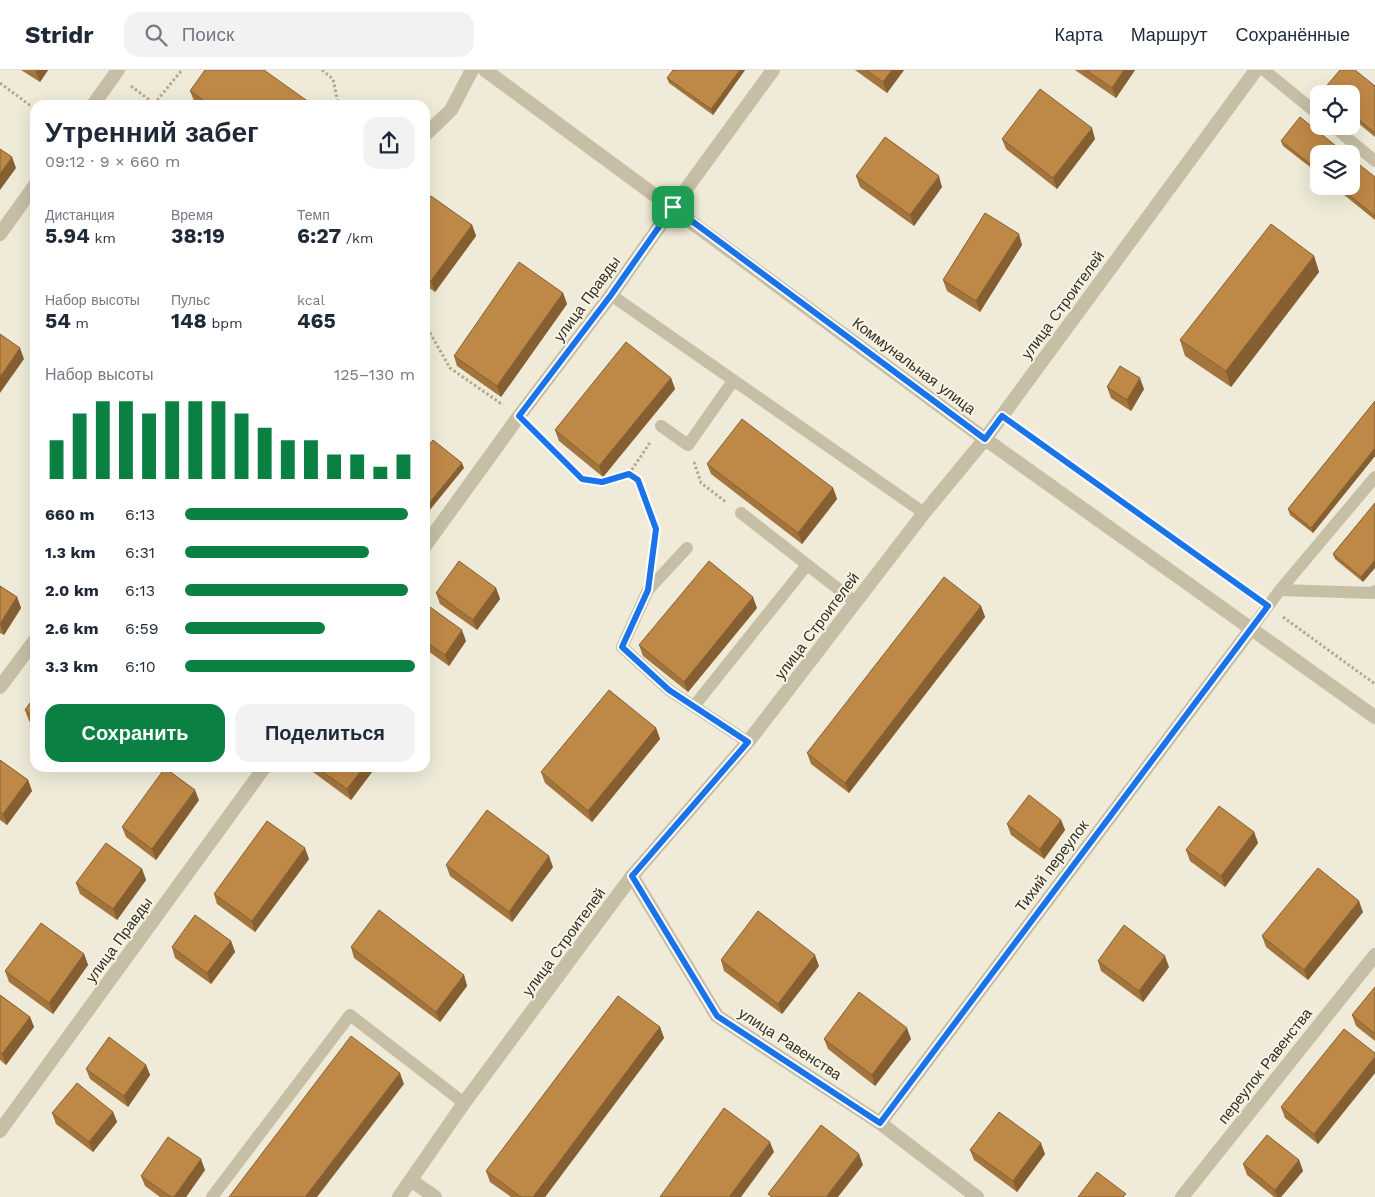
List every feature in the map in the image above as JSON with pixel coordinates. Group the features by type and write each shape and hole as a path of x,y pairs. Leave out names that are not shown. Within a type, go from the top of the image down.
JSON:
{"street":[{"path":"430,130 452,110 472,70"},
{"name":"Коммунальная улица","path":"485,70 985,439 1375,717"},
{"name":"улица Правды","path":"430,539 519,416 611,295 773,70"},
{"name":"улица Строителей","path":"400,1197 464,1103 632,876 748,742 924,512 985,439 1256,70"},
{"path":"97,100 117,72"},
{"path":"0,234 30,193"},
{"name":"Тихий переулок","path":"880,1123 1251,629"},
{"path":"0,687 30,647"},
{"name":"улица Правды","path":"0,1131 261,772"},
{"name":"улица Равенства","path":"632,876 717,1016 880,1123 977,1197"},
{"name":"переулок Равенства","path":"1182,1197 1375,956"},
{"path":"412,1181 435,1197"}],"lane":[{"path":"1264,70 1310,108"},
{"path":"1344,135 1375,161"},
{"path":"611,295 924,512"},
{"path":"661,426 688,445 733,381"},
{"path":"1251,629 1280,590 1375,477"},
{"path":"741,513 855,602"},
{"path":"687,548 648,590 622,647 669,690 748,742"},
{"path":"694,706 807,565"},
{"path":"1280,590 1373,593 1375,591"},
{"path":"212,1197 350,1015 464,1103"}],"path":[{"path":"158,100 182,70"},
{"path":"322,70 333,79 337,100"},
{"path":"117,72 150,100"},
{"path":"0,83 30,105"},
{"path":"430,333 450,368 519,416 582,479 602,482 629,474 661,426"},
{"path":"1002,416 1375,684"},
{"path":"688,445 701,483 741,513"},
{"path":"629,474 638,480 656,529 648,590"}],"building":[{"path":"205,70 264,70 306,100 203,100 190,91"},
{"path":"673,70 740,70 711,109 667,78"},
{"path":"866,70 892,70 883,82"},
{"path":"1086,70 1124,70 1112,88"},
{"path":"1340,70 1355,70 1375,86 1375,133 1360,120 1360,85 1327,85"},
{"path":"1040,89 1092,128 1053,178 1002,139"},
{"path":"1300,117 1310,125 1310,135 1322,135 1335,145 1310,145 1310,164 1281,141"},
{"path":"885,137 939,176 910,215 856,176"},
{"path":"0,149 12,157 0,174"},
{"path":"1360,165 1375,177 1375,216 1349,195 1360,195"},
{"path":"431,196 472,225 431,281 430,280"},
{"path":"985,213 1019,234 976,301 943,280"},
{"path":"1271,224 1314,256 1226,371 1180,340"},
{"path":"519,262 563,293 497,386 454,356"},
{"path":"0,334 20,348 0,377"},
{"path":"626,342 671,378 599,466 555,430"},
{"path":"1120,366 1140,378 1127,400 1107,387"},
{"path":"1375,401 1375,448 1311,528 1288,509"},
{"path":"742,419 833,488 798,533 707,464"},
{"path":"433,440 462,463 430,502 430,444"},
{"path":"1375,503 1375,560 1361,577 1333,554"},
{"path":"459,561 496,588 473,620 436,593"},
{"path":"709,561 753,597 684,682 639,645"},
{"path":"944,577 981,606 845,783 807,753"},
{"path":"0,586 17,597 0,624"},
{"path":"430,607 462,630 445,655 430,644"},
{"path":"609,690 656,728 588,811 541,772"},
{"path":"30,703 30,714 25,710"},
{"path":"0,760 28,780 3,814 0,812"},
{"path":"162,772 170,772 195,790 152,849 122,827"},
{"path":"323,772 360,772 347,789"},
{"path":"1029,795 1061,820 1040,849 1007,824"},
{"path":"1219,806 1254,832 1221,876 1186,850"},
{"path":"487,810 549,856 509,912 446,865"},
{"path":"267,821 305,848 252,921 214,894"},
{"path":"106,843 142,869 113,909 76,883"},
{"path":"1318,868 1359,901 1304,970 1262,936"},
{"path":"379,910 464,975 436,1012 351,947"},
{"path":"758,911 815,955 778,1004 721,960"},
{"path":"195,915 231,941 207,973 172,947"},
{"path":"41,923 84,954 49,1003 5,971"},
{"path":"1124,925 1165,956 1139,991 1098,961"},
{"path":"1375,987 1375,1034 1352,1015"},
{"path":"859,992 907,1028 872,1075 824,1039"},
{"path":"0,995 30,1017 2,1054 0,1052"},
{"path":"618,996 660,1027 533,1197 521,1197 486,1171"},
{"path":"1344,1029 1375,1053 1375,1057 1314,1134 1281,1107"},
{"path":"351,1036 400,1073 305,1197 229,1197"},
{"path":"109,1037 146,1065 124,1096 86,1069"},
{"path":"77,1083 113,1112 89,1142 52,1113"},
{"path":"724,1108 770,1142 729,1197 660,1197"},
{"path":"999,1112 1041,1143 1013,1181 970,1150"},
{"path":"821,1125 859,1154 826,1197 772,1197 768,1194"},
{"path":"1267,1135 1299,1160 1275,1190 1243,1164"},
{"path":"168,1137 201,1159 174,1197 171,1197 141,1176"},
{"path":"1097,1172 1126,1194 1123,1197 1078,1197"}],"route":[{"path":"673,207 985,439 1002,416 1268,606 880,1123 717,1016 632,876 748,742 669,690 622,647 648,590 656,529 638,480 629,474 602,482 582,479 519,416 611,295 673,207"}]}
